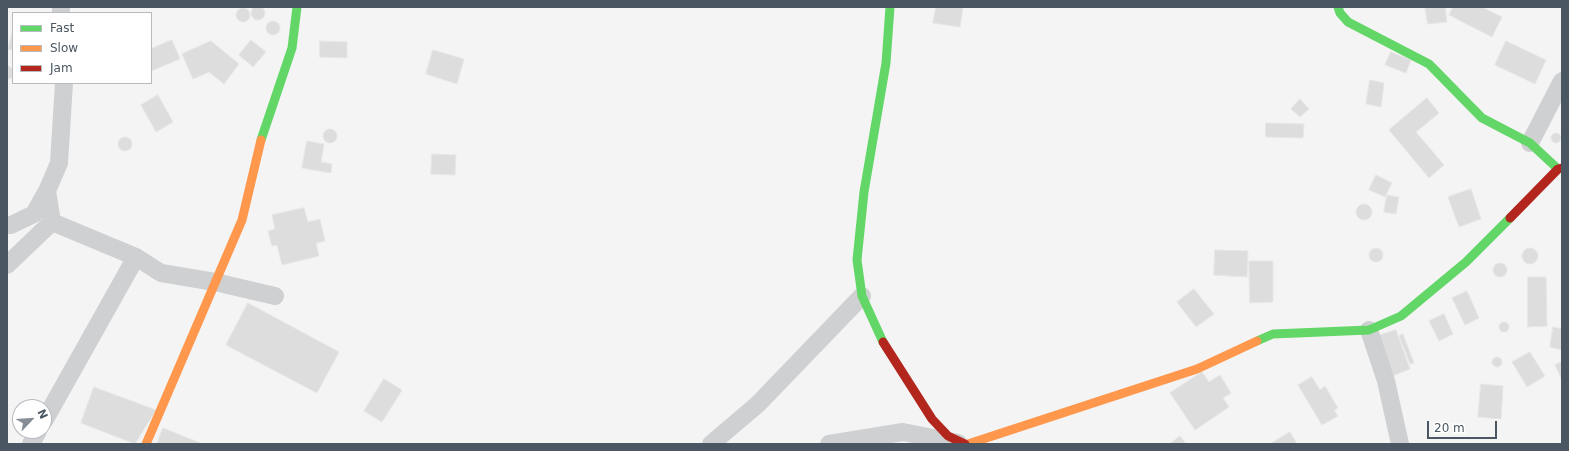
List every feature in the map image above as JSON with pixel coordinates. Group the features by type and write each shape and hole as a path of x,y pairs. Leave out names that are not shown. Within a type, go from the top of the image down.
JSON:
{"street":[{"path":"146,444 242,220 264,128 292,48 297,7"},
{"path":"890,7 886,63 864,192 857,260 862,296 880,337 932,420 948,436 966,444"},
{"path":"830,444 903,432 966,444 1197,369 1274,334 1369,330 1401,316 1466,262 1560,169 1530,143 1482,118 1429,64 1348,22 1340,13 1338,7"},
{"path":"1530,143 1562,81"},
{"path":"7,225 11,225 34,214 47,191 59,163 64,84"},
{"path":"47,191 52,222"},
{"path":"52,222 136,257 161,273 215,282 275,296"},
{"path":"7,266 52,222"},
{"path":"52,407 136,257"},
{"path":"711,444 758,404 862,296"},
{"path":"1369,330 1386,381 1400,444"}],"building":[{"path":"255,6 261,6 265,10 265,16 261,20 255,20 251,16 251,10"},
{"path":"936,7 963,7 960,27 933,23"},
{"path":"1425,7 1445,7 1447,22 1428,24"},
{"path":"1453,7 1482,7 1502,17 1492,37 1449,15"},
{"path":"240,8 246,8 250,12 250,18 246,22 240,22 236,18 236,12"},
{"path":"270,21 276,21 280,25 280,31 276,35 270,35 266,31 266,25"},
{"path":"12,34 12,50 8,49"},
{"path":"172,40 180,59 152,71 152,49"},
{"path":"251,40 266,52 253,67 239,55"},
{"path":"211,41 239,64 224,84 209,72 193,79 182,54"},
{"path":"320,41 347,42 347,58 320,57"},
{"path":"1506,41 1546,60 1535,84 1495,65"},
{"path":"433,50 464,59 457,84 426,74"},
{"path":"1391,52 1411,60 1406,73 1385,65"},
{"path":"7,65 12,68 12,78 7,80"},
{"path":"1370,80 1384,83 1381,107 1366,104"},
{"path":"158,95 173,122 156,132 141,105"},
{"path":"1427,98 1439,113 1416,132 1444,165 1429,178 1389,130"},
{"path":"1300,99 1309,109 1300,117 1291,109"},
{"path":"1266,123 1304,124 1303,138 1266,137"},
{"path":"327,129 333,129 337,133 337,139 333,143 327,143 323,139 323,133"},
{"path":"1554,133 1558,133 1560,134 1560,142 1554,143 1551,140 1551,136"},
{"path":"122,137 128,137 132,141 132,147 128,151 122,151 118,147 118,141"},
{"path":"307,141 324,144 321,162 332,164 331,173 302,168"},
{"path":"432,154 456,155 455,175 431,174"},
{"path":"1376,175 1392,183 1385,197 1369,190"},
{"path":"1471,189 1481,219 1459,227 1448,197"},
{"path":"1387,195 1399,197 1396,214 1384,212"},
{"path":"1361,204 1367,204 1372,209 1370,218 1367,220 1361,220 1356,215 1356,209"},
{"path":"304,208 308,222 320,219 325,241 316,243 319,256 282,265 277,245 272,246 268,231 275,229 272,215"},
{"path":"1376,248 1381,250 1383,255 1381,260 1376,262 1371,260 1369,255 1371,250"},
{"path":"1530,248 1537,253 1538,256 1533,263 1530,264 1523,259 1522,256 1527,249"},
{"path":"1215,250 1248,251 1247,277 1214,275"},
{"path":"1249,261 1273,261 1273,302 1250,303"},
{"path":"1500,263 1505,265 1507,270 1505,275 1500,277 1495,275 1493,270 1495,265"},
{"path":"1528,277 1546,277 1547,326 1528,327"},
{"path":"1194,289 1214,314 1196,327 1177,302"},
{"path":"1467,291 1479,318 1465,325 1452,298"},
{"path":"248,303 339,352 317,393 226,345"},
{"path":"1444,314 1453,334 1439,341 1429,321"},
{"path":"1504,322 1509,327 1504,332 1499,327"},
{"path":"1553,327 1562,329 1562,350 1550,347"},
{"path":"1396,330 1410,369 1392,376 1377,336"},
{"path":"1403,334 1414,363 1410,364 1399,336"},
{"path":"1530,352 1545,376 1527,387 1512,362"},
{"path":"1495,357 1499,357 1501,358 1501,366 1495,367 1492,364 1492,360"},
{"path":"1562,362 1562,380 1555,365"},
{"path":"1202,372 1209,382 1220,375 1231,393 1223,398 1229,407 1195,430 1170,393"},
{"path":"1312,377 1320,390 1325,386 1338,408 1334,410 1338,416 1322,425 1298,385"},
{"path":"384,379 402,390 382,422 364,411"},
{"path":"1481,384 1503,386 1501,419 1478,417"},
{"path":"94,387 156,410 135,444 81,423"},
{"path":"163,428 203,444 157,444"},
{"path":"1290,432 1297,444 1270,444"},
{"path":"1180,436 1186,444 1170,444"}],"traffic: fast":[{"path":"261,140 292,48 297,7"},
{"path":"883,342 862,296 857,260 864,192 886,63 890,7"},
{"path":"1338,7 1340,13 1348,22 1429,64 1482,118 1530,143 1558,169"},
{"path":"1257,341 1273,334 1369,330 1401,316 1466,262 1510,218"}],"traffic: slow":[{"path":"146,444 242,220 261,140"},
{"path":"968,444 1197,369 1257,341"}],"traffic: jam":[{"path":"1510,218 1558,169 1562,168"},
{"path":"883,342 932,419 948,436 965,444"}]}
